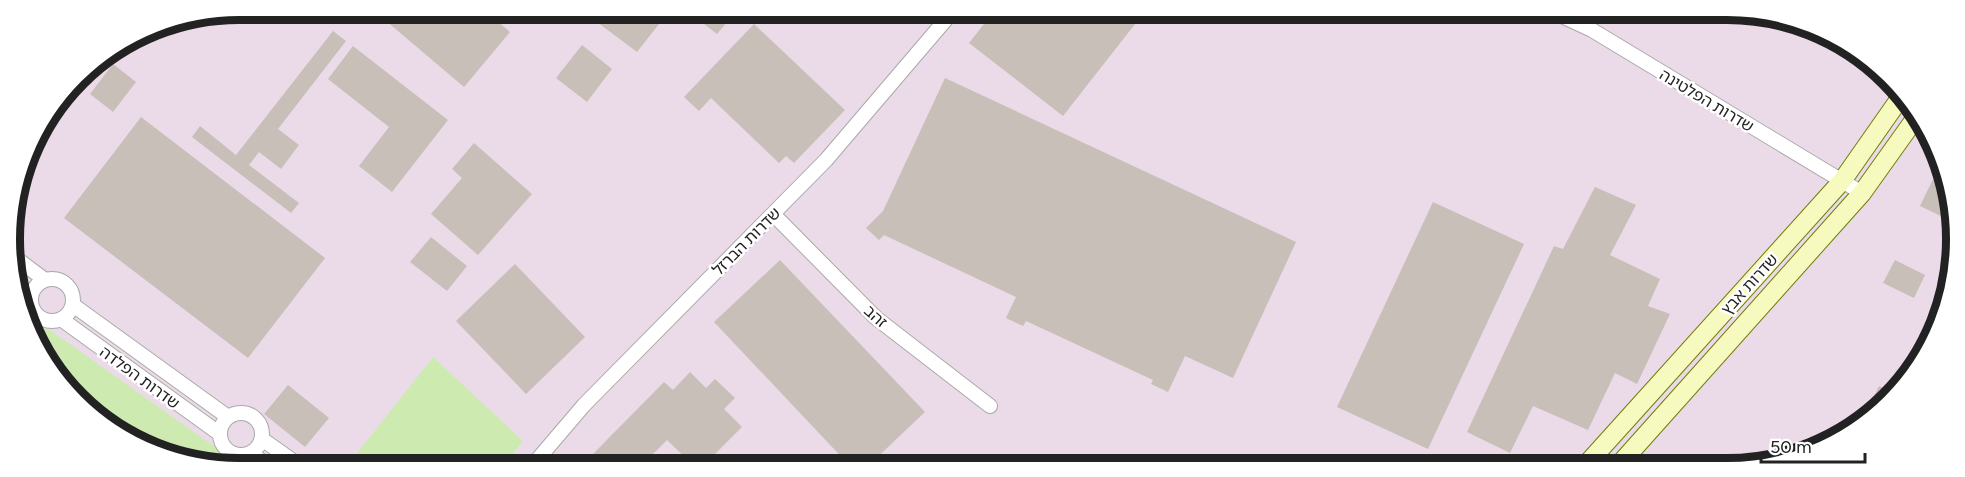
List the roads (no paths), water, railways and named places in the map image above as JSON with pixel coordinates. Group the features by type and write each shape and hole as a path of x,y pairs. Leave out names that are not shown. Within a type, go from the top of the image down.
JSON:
{"street":[{"name":"שדרות הברזל","path":"539,458 584,405 833,152 945,20"},
{"name":"שדרות הפלטינה","path":"1570,20 1592,30 1862,193"},
{"name":"שדרות אבץ","path":"1592,458 1842,181 1897,102"},
{"name":"שדרות אבץ","path":"1625,458 1862,193 1912,123"},
{"name":"זהב","path":"773,214 876,318 990,406"},
{"path":"21,262 45,280 64,282 72,292 73,304 61,319 54,321 41,318 35,313 31,300 35,288 45,280"},
{"path":"28,298 31,300"},
{"name":"שדרות הפלדה","path":"73,304 228,417"},
{"name":"שדרות הפלדה","path":"61,319 220,434"},
{"path":"240,413 252,417 261,426 262,439 250,453 243,455 230,453 224,447 220,434 221,427 228,417 240,413"},
{"path":"262,439 289,458"},
{"path":"250,453 257,458"}]}
